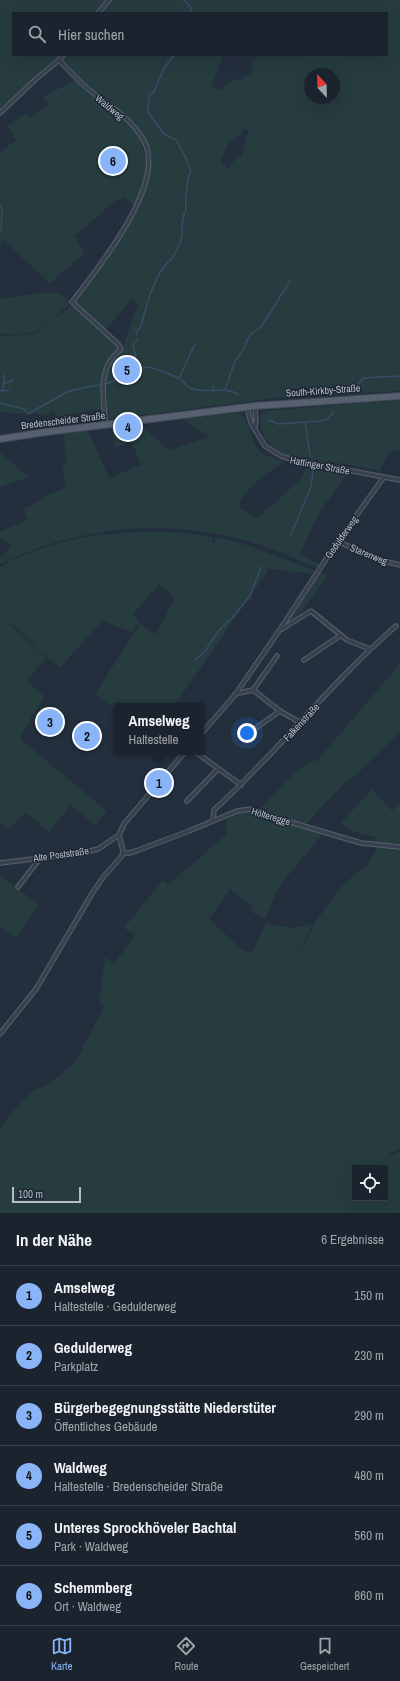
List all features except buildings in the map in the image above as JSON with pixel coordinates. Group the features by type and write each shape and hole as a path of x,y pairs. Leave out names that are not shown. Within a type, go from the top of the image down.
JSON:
{"main road":[{"name":"South-Kirkby-Straße","path":"247,407 318,400 400,396"},
{"name":"Bredenscheider Straße","path":"0,439 247,407"}],"street":[{"path":"99,12 109,0"},
{"path":"0,112 62,56"},
{"name":"Waldweg","path":"59,60 91,91 116,110 128,122 144,140 148,160 148,176 132,216 107,256 72,302 118,344 121,349 109,363 106,373 104,390 105,425"},
{"name":"Hattinger Straße","path":"255,406 255,427"},
{"name":"Hattinger Straße","path":"247,407 251,423 255,427 259,439 265,446 281,456 294,460 400,480"},
{"name":"Gedulderweg","path":"204,731 235,695 338,541 384,477"},
{"name":"Starenweg","path":"338,541 372,558 400,565"},
{"path":"279,631 311,611 347,640 370,649"},
{"name":"Falkenstraße","path":"213,821 214,810 241,785 370,649 396,626"},
{"path":"304,660 341,635"},
{"path":"235,695 254,690 277,656"},
{"path":"254,690 280,711 301,723"},
{"path":"246,735 280,711"},
{"path":"0,1034 28,999 93,892 123,853 119,836 124,824 182,755"},
{"path":"200,755 241,785"},
{"path":"188,801 218,769"},
{"name":"Hölteregge","path":"123,853 136,851 238,811 251,809 361,843 400,847"},
{"name":"Alte Poststraße","path":"0,863 41,857 70,855 98,849 119,836"},
{"path":"18,887 41,857"}],"green space":[{"path":"0,0 108,0 98,12 12,12 12,56 61,56 0,111"},
{"path":"110,0 400,0 400,391 275,398 116,417 107,421 106,408 55,417 54,412 41,415 31,412 21,414 0,413 0,336 25,335 38,332 73,304 122,349 138,304 132,299 105,330 73,301 108,257 143,190 149,176 150,160 144,134 130,118 79,78 60,60 63,56 223,56 211,87 219,90 234,80 241,79 251,73 252,62 257,56 388,56 388,12 100,12","holes":["243,129 249,130 242,155 237,156 228,170 221,160 228,144 240,135"]},
{"path":"77,79 128,122 140,137 146,160 146,175 135,207 124,197 116,200 75,236 85,253 50,283 2,239 0,245 0,152 16,140 7,126 26,113 30,118 49,105 43,97"},
{"path":"48,292 60,294 71,302 42,328 33,332 0,334 0,299"},
{"path":"400,400 400,450 390,451 383,462 380,471 288,455 270,444 262,433 260,426 262,413 265,411"},
{"path":"236,413 241,415 247,424 257,448 263,454 284,462 249,489 240,502 239,507 257,518 301,479 306,468 346,475 319,513 299,555 320,564 318,568 272,549 244,540 213,533 182,529 151,528 89,534 29,551 0,564 0,558 11,546 0,537 0,532 28,520 24,509 38,502 49,494 65,488 63,464 67,463 63,433 88,431 109,478 141,465 132,442 115,447 111,428 140,425 169,450 209,437 182,419"},
{"path":"0,452 27,476 30,477 0,487"},
{"path":"149,531 187,533 213,537 212,543 215,543 215,537 241,543 315,571 314,574 269,569 176,703 114,703 114,708 95,694 140,624 156,634 175,598 159,584 133,614 139,622 132,632 102,621 60,668 10,622 10,624 46,658 26,681 45,697 32,716 20,739 107,811 95,825 71,805 49,832 26,812 9,830 0,823 0,567 8,563 7,562 31,552 56,544 91,536"},
{"path":"319,572 328,575 302,611 284,625"},
{"path":"400,664 400,732 358,773 344,783 305,825 259,810 293,774 313,760 316,762"},
{"path":"372,789 392,811 400,803 400,1149 389,1154 391,1156 400,1152 400,1213 0,1213 0,1128 20,1103 33,1091 46,1086 75,1063 104,1006 99,1002 105,957 114,964 135,935 124,928 163,880 168,885 227,834 226,818 239,812 252,811 323,834 279,886 265,919 250,911 254,907 230,889 209,919 242,950 252,953 266,923 291,928 312,924 299,955 315,922 344,884 368,864 379,846 368,842 378,838 353,831 341,823"},
{"path":"0,875 39,905 16,938 0,926"}],"waterway":[{"path":"184,0 191,8 190,12"},
{"path":"137,335 136,331 140,329 155,282 163,268 174,256 180,243 183,218 186,210 188,179 191,171 176,140 163,133 148,112 149,95 154,92 164,68 173,56"},
{"path":"0,205 2,208 1,231"},
{"path":"225,390 235,361 245,348 247,340 251,334 261,327 290,281"},
{"path":"138,340 133,344 137,364 140,365 143,370"},
{"path":"179,378 195,344"},
{"path":"106,384 118,379 126,380 130,375 137,371 150,367 179,378 186,385 197,390 222,390 234,392 239,395"},
{"path":"3,391 4,375"},
{"path":"356,387 363,378 400,376"},
{"path":"3,384 13,380"},
{"path":"0,403 24,409 28,414 67,392 101,385"},
{"path":"213,385 213,390"},
{"path":"0,391 9,390"},
{"path":"269,420 278,424 320,421 328,419 333,412"},
{"path":"305,422 310,455"},
{"path":"290,537 311,487 313,471"},
{"path":"195,660 206,650 219,630 232,618 250,596 261,567"}],"place":[{"name":"Schemmberg","path":"113,161"},
{"name":"Unteres Sprockhöveler Bachtal","path":"127,370"},
{"name":"Waldweg","path":"128,427"},
{"name":"Bürgerbegegnungsstätte Niederstüter","path":"50,722"},
{"name":"Gedulderweg","path":"87,736"},
{"name":"Amselweg","path":"159,783"}]}
